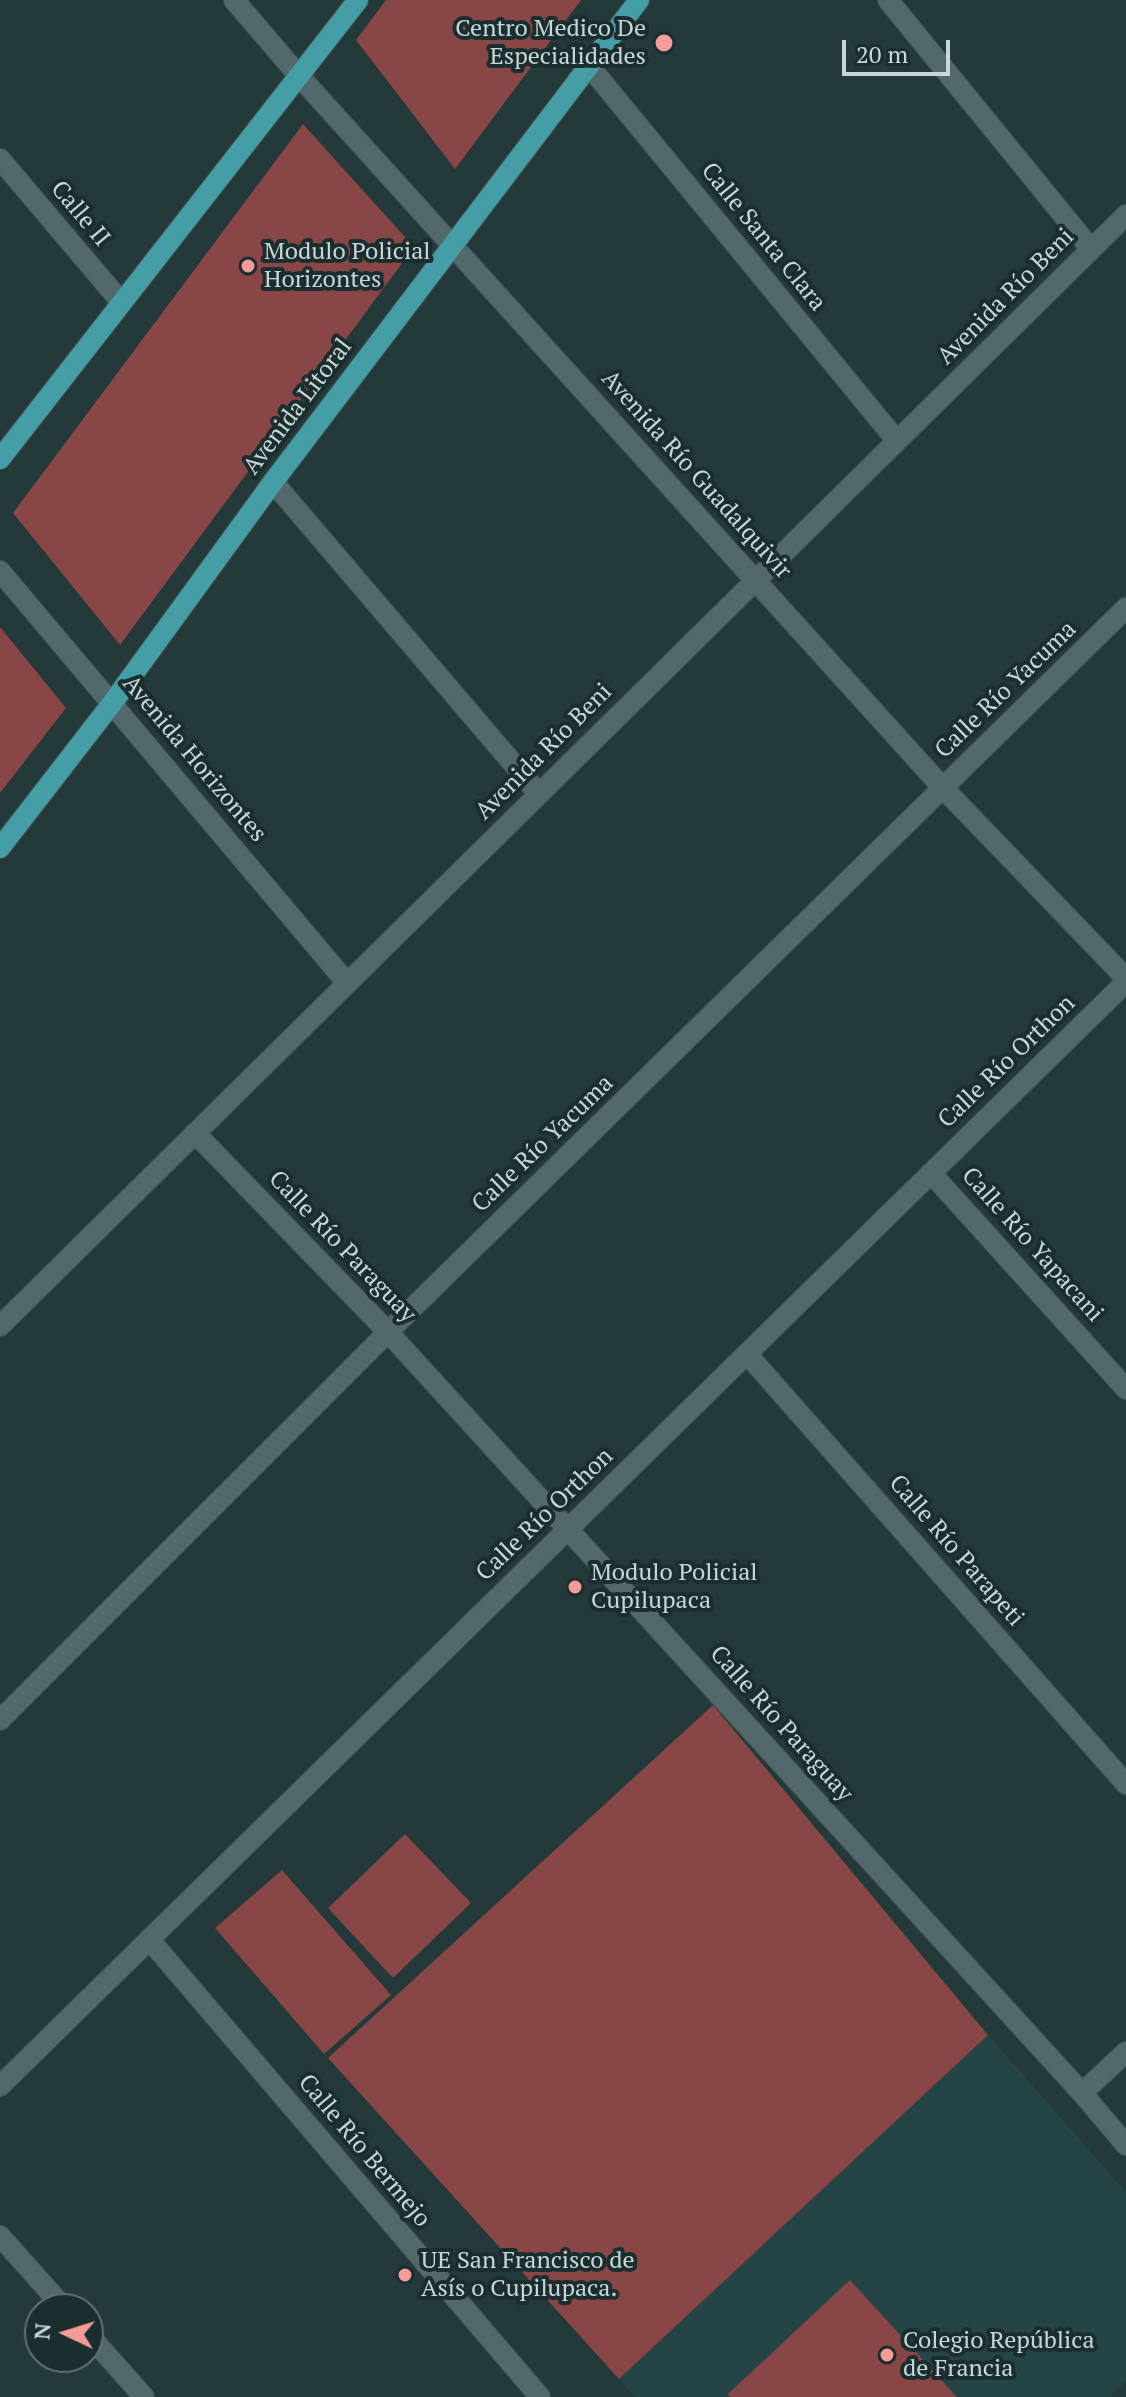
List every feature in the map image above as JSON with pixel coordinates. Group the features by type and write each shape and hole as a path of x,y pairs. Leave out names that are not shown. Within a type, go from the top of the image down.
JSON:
{"main road":[{"path":"0,459 358,0"},
{"name":"Avenida Litoral","path":"0,848 639,0"}],"street":[{"name":"Avenida Río Guadalquivir","path":"234,0 300,77 943,788 1126,980"},
{"path":"888,0 1091,249"},
{"name":"Calle Santa Clara","path":"590,67 897,441"},
{"name":"Calle II","path":"0,159 121,302"},
{"name":"Avenida Río Beni","path":"0,1326 1126,215"},
{"path":"273,482 539,794"},
{"name":"Avenida Horizontes","path":"0,571 347,983"},
{"name":"Calle Río Yacuma","path":"0,1720 388,1332 1126,608"},
{"name":"Calle Río Orthon","path":"0,2086 1126,980"},
{"name":"Calle Río Paraguay","path":"195,1133 388,1332 1126,2145"},
{"name":"Calle Río Yapacani","path":"931,1173 1126,1389"},
{"name":"Calle Río Parapeti","path":"747,1354 1126,1784"},
{"name":"Calle Río Bermejo","path":"149,1939 540,2397"},
{"path":"1082,2093 1126,2052"},
{"path":"0,2236 51,2293"},
{"path":"104,2352 144,2397"}],"shaded area":[{"path":"386,0 581,0 455,169 356,40"},
{"path":"303,124 414,247 120,645 13,513"},
{"path":"0,627 66,708 0,793"},
{"path":"713,1705 988,2035 619,2379 328,2058"},
{"path":"405,1834 471,1903 393,1978 328,1908"},
{"path":"282,1870 391,1995 324,2054 215,1928"},
{"path":"988,2035 1126,2192 1126,2381 1109,2397 635,2397 619,2379"},
{"path":"850,2280 957,2397 730,2397 728,2394"}],"place":[{"name":"Centro Medico De Especialidades","path":"664,43"},
{"name":"Modulo Policial Horizontes","path":"248,266"},
{"name":"Modulo Policial Cupilupaca","path":"575,1587"},
{"name":"UE San Francisco de Asís o Cupilupaca.","path":"405,2275"},
{"name":"Colegio República de Francia","path":"887,2355"}]}
